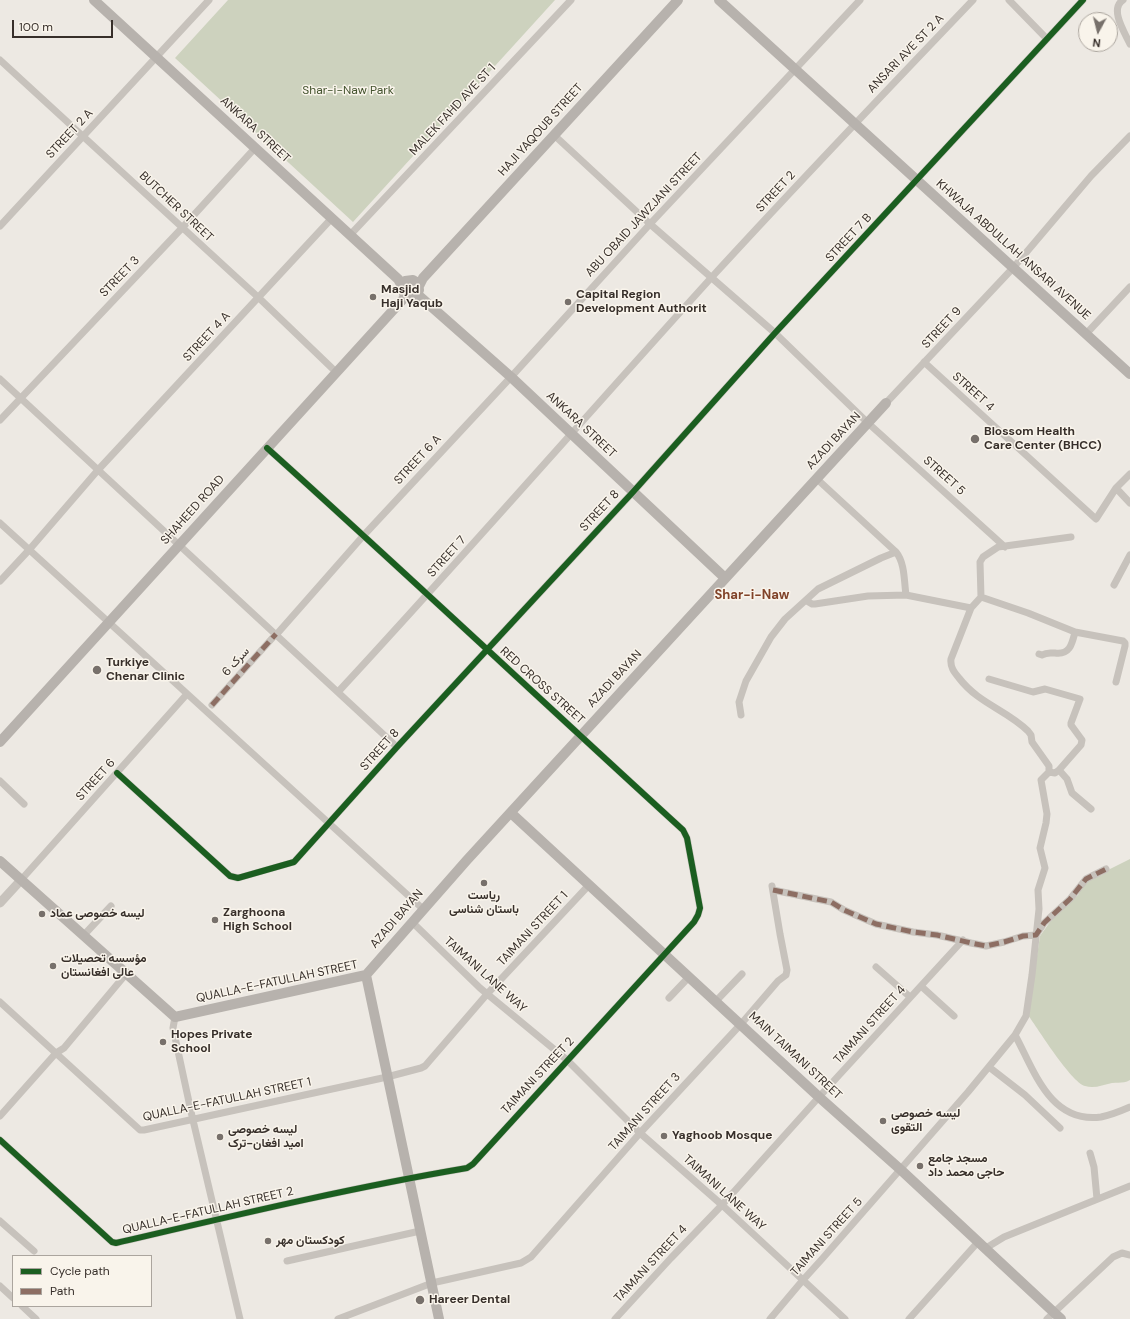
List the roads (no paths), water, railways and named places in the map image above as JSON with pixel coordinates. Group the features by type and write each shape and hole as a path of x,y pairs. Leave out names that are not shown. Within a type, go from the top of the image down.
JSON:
{"main road":[{"name":"ANKARA STREET","path":"94,0 351,234 398,279 402,286"},
{"name":"HAJI YAQOUB STREET","path":"420,286 554,135 678,0"},
{"name":"KHWAJA ABDULLAH ANSARI AVENUE","path":"720,0 1130,374"},
{"path":"410,279 416,281 420,286 411,297 406,296 402,291 402,286 405,281 410,279"},
{"name":"ANKARA STREET","path":"420,286 570,434 725,578"},
{"name":"SHAHEED ROAD","path":"0,742 406,296"},
{"name":"AZADI BAYAN","path":"366,975 412,922 581,736 886,403"},
{"name":"MAIN TAIMANI STREET","path":"511,813 819,1097 986,1248 1054,1317"},
{"path":"0,860 175,1017"},
{"name":"QUALLA-E-FATULLAH STREET","path":"175,1017 366,975 439,1319"}],"street":[{"name":"STREET 2 A","path":"0,226 209,0"},
{"name":"MALEK FAHD AVE ST 1","path":"351,234 571,0"},
{"name":"ABU OBAID JAWZJANI STREET","path":"511,377 650,224 860,0"},
{"name":"ANSARI AVE ST 2 A","path":"855,123 973,0"},
{"path":"1009,0 1047,39"},
{"name":"STREET 7 B","path":"633,492 775,333 1083,0"},
{"path":"1123,0 1120,2 1118,16 1130,44"},
{"name":"BUTCHER STREET","path":"0,60 259,298 336,372"},
{"name":"STREET 2","path":"712,277 855,123"},
{"name":"STREET 5","path":"554,135 650,224 775,333 868,423 1006,547"},
{"name":"STREET 9","path":"886,403 1014,268 1091,176 1130,136"},
{"name":"STREET 3","path":"0,420 182,228 255,148"},
{"name":"STREET 4 A","path":"0,581 29,550 98,470 332,218"},
{"path":"570,434 712,277"},
{"path":"1086,334 1130,287"},
{"name":"STREET 4","path":"924,362 1096,519 1116,488"},
{"name":"STREET 6 A","path":"276,635 343,558 511,377"},
{"path":"0,379 397,747"},
{"name":"STREET 7","path":"338,692 427,596 570,434"},
{"name":"RED CROSS STREET","path":"267,448 364,535 427,596 683,830 687,838 700,908 694,922 664,954"},
{"path":"1130,474 1116,488 1130,503"},
{"path":"817,479 900,557 906,595"},
{"name":"STREET 8","path":"117,773 230,876 246,876 294,862 397,747 633,492"},
{"path":"0,523 423,910"},
{"path":"989,679 1033,692 1045,689 1080,699 1071,725 1080,736 1082,742 1060,770 1055,773 1049,772 1049,766 1032,742 1031,735 1028,731 971,692 954,672 950,665 950,659 971,608 981,597 980,562 983,557 995,549 1071,537"},
{"path":"741,715 739,702 746,681 771,637 785,619 807,601 818,589 896,552"},
{"path":"1114,585 1130,555"},
{"path":"807,601 815,604 868,596 906,595 971,608"},
{"path":"981,597 1028,613 1075,632 1123,641 1125,643 1116,682"},
{"path":"1039,654 1042,655 1048,652 1058,654 1069,650 1075,632"},
{"name":"سرک 6","path":"212,705 276,635"},
{"name":"STREET 6","path":"21,880 187,694"},
{"path":"1060,770 1067,779 1072,793 1091,809"},
{"name":"TAIMANI STREET 5","path":"770,1319 968,1092 1015,1035 1026,1016 1039,909 1038,890 1045,868 1040,852 1040,845 1047,814 1041,780 1049,772"},
{"path":"0,781 24,804"},
{"path":"963,940 986,946 1023,936 1036,935 1044,923 1070,899 1086,879 1106,869"},
{"path":"0,903 21,880"},
{"name":"TAIMANI STREET 1","path":"387,1077 425,1066 488,993 589,885"},
{"name":"TAIMANI STREET 3","path":"338,1319 432,1283 521,1263 531,1257 640,1133 741,1024 778,981 787,973 772,888 831,902 844,910 876,924 963,940"},
{"path":"83,936 111,906"},
{"name":"TAIMANI LANE WAY","path":"412,922 488,993 567,1060 640,1133 845,1319"},
{"name":"TAIMANI STREET 4","path":"615,1319 671,1258 722,1206 819,1097 963,940"},
{"name":"TAIMANI STREET 2","path":"409,1178 467,1168 473,1164 664,954"},
{"path":"876,967 910,998"},
{"path":"0,1116 56,1053 64,1048 126,974"},
{"path":"716,1001 742,974"},
{"path":"669,998 690,977"},
{"path":"921,986 954,1016"},
{"name":"QUALLA-E-FATULLAH STREET 1","path":"0,1002 140,1130 193,1120 387,1077"},
{"path":"175,1017 173,1028 240,1319"},
{"path":"1015,1035 1033,1072 1048,1095 1068,1112 1090,1117 1101,1117 1114,1114 1130,1107"},
{"path":"988,1067 1025,1095 1060,1128"},
{"name":"QUALLA-E-FATULLAH STREET 2","path":"0,1140 112,1242 116,1243 217,1219 409,1178"},
{"path":"1090,1153 1094,1167 1097,1199"},
{"path":"986,1248 1004,1237 1130,1186"},
{"path":"0,1221 34,1251"},
{"path":"287,1261 420,1230"},
{"path":"910,1319 978,1242"},
{"path":"1054,1317 1113,1257 1122,1253 1130,1255"},
{"path":"0,1286 12,1297"},
{"path":"23,1307 36,1319"}],"place":[{"name":"Masjid Haji Yaqub","path":"373,297"},
{"name":"Capital Region Development Authorit","path":"568,302"},
{"name":"Blossom Health Care Center (BHCC)","path":"975,439"},
{"name":"Turkiye Chenar Clinic","path":"97,670"},
{"name":"ریاست باستان شناسی","path":"484,883"},
{"name":"لیسه خصوصی عماد","path":"42,914"},
{"name":"Zarghoona High School","path":"215,920"},
{"name":"مؤسسه تحصیلات عالی افغانستان","path":"53,966"},
{"name":"Hopes Private School","path":"163,1042"},
{"name":"لیسه خصوصی التقوی","path":"883,1121"},
{"name":"Yaghoob Mosque","path":"664,1136"},
{"name":"لیسه خصوصی امید افغان-ترک","path":"220,1137"},
{"name":"مسجد جامع حاجی محمد داد","path":"920,1166"},
{"name":"کودکستان مهر","path":"268,1241"},
{"name":"Hareer Dental","path":"420,1300"}],"district":[{"name":"Shar-i-Naw","path":"752,596"}],"park label":[{"name":"Shar-i-Naw Park","path":"348,91"}]}
